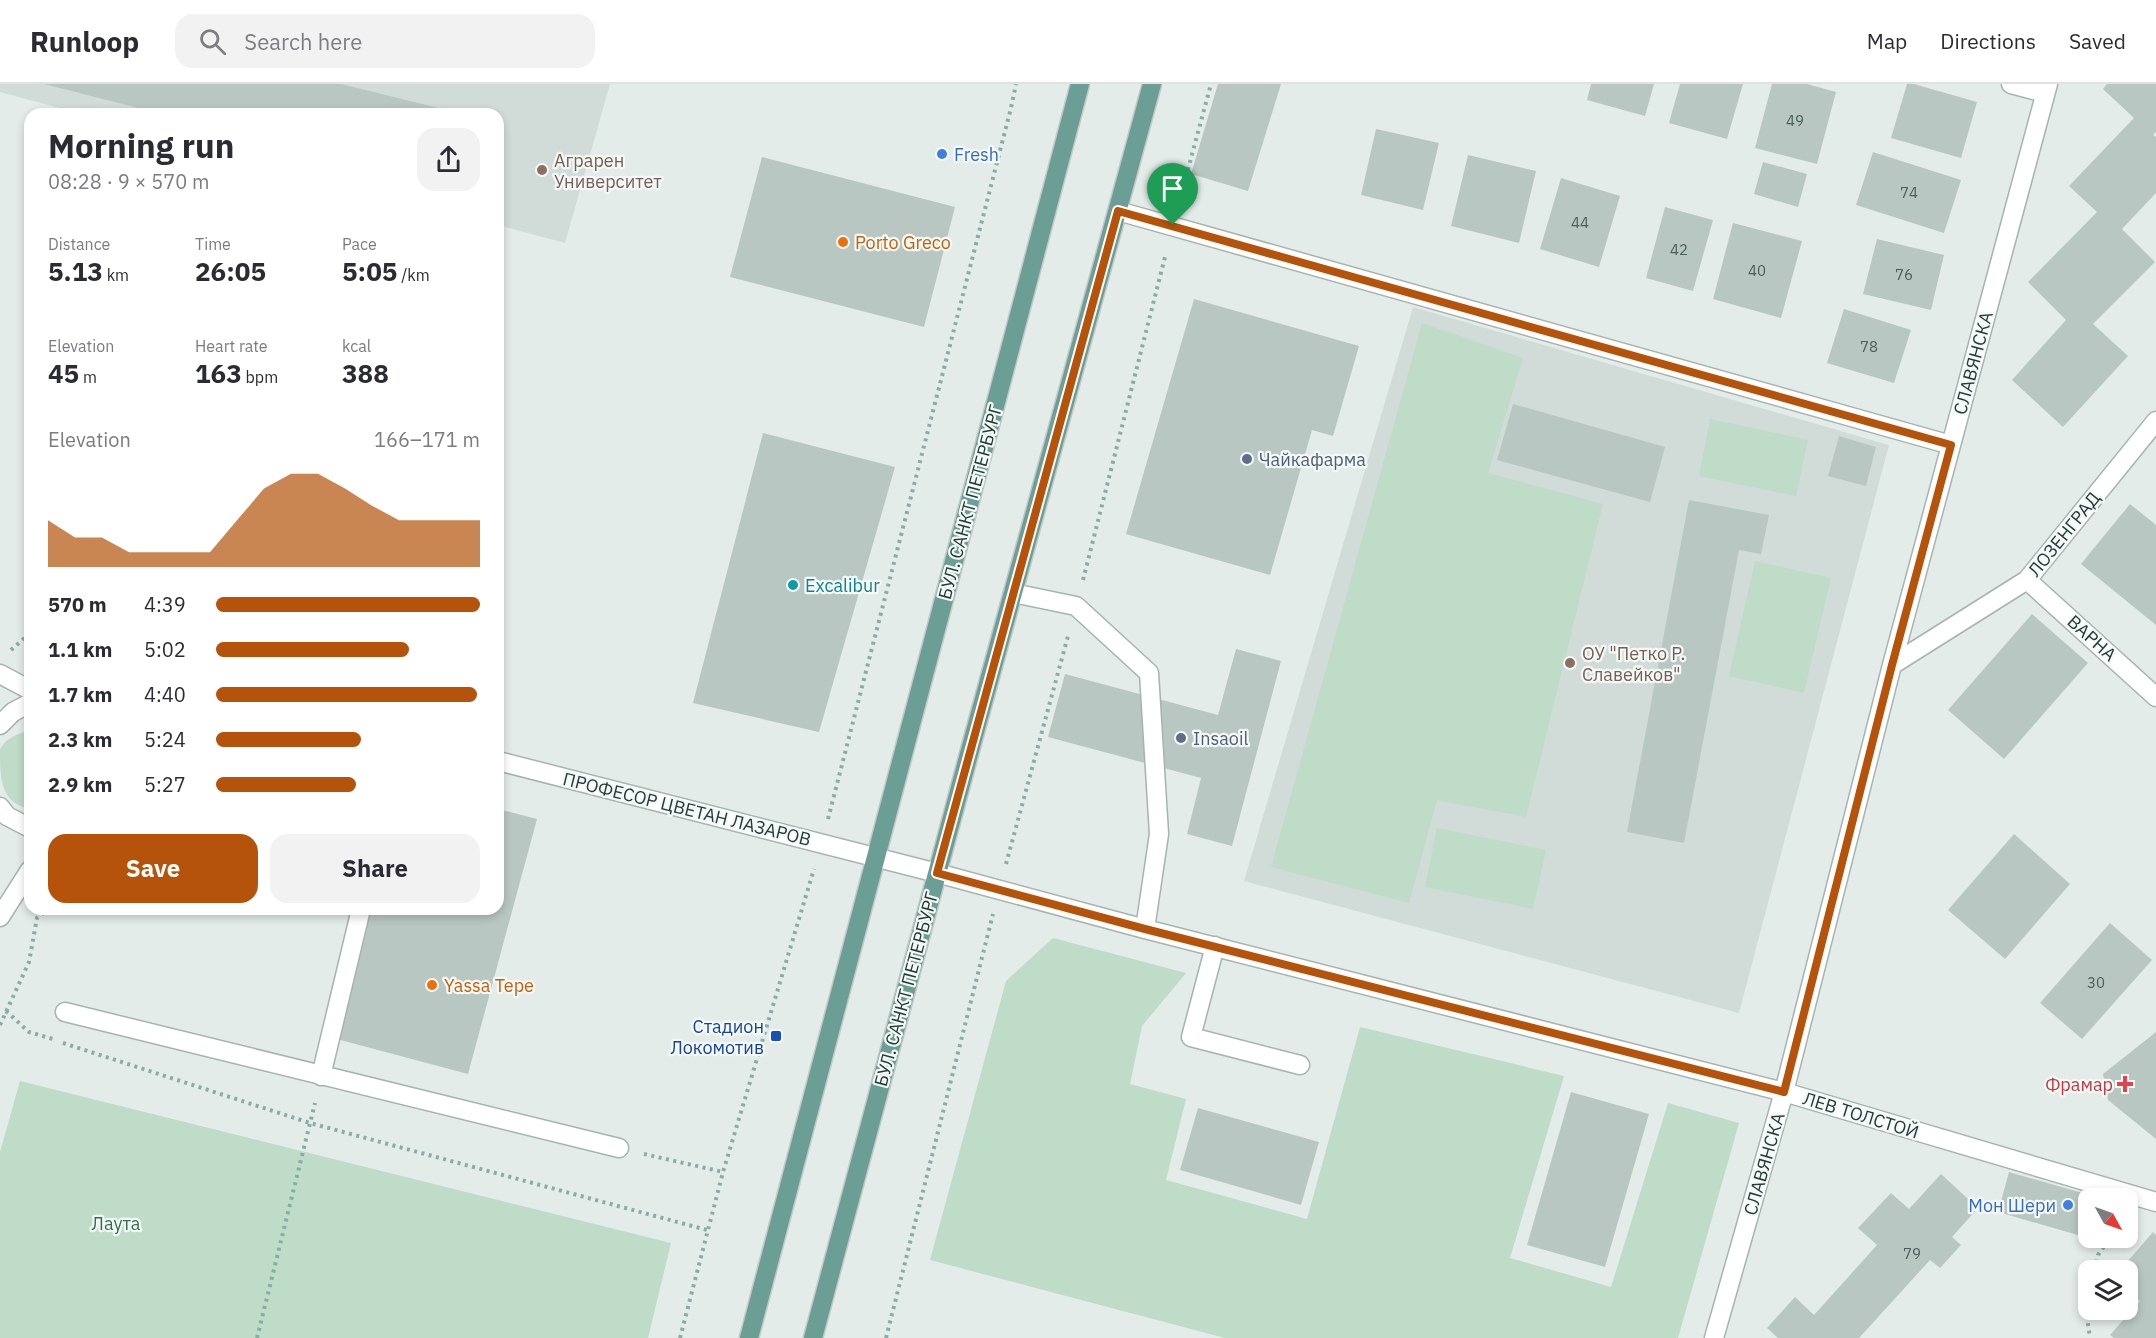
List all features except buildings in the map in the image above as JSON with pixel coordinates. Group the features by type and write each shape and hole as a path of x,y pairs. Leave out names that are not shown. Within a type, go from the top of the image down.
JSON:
{"main road":[{"name":"БУЛ. САНКТ ПЕТЕРБУРГ","path":"749,1338 1080,84"},
{"name":"БУЛ. САНКТ ПЕТЕРБУРГ","path":"813,1338 1152,84"}],"street":[{"path":"2011,84 2046,88"},
{"name":"СЛАВЯНСКА","path":"1714,1338 1784,1092 1892,665 2046,88"},
{"path":"1118,211 1951,445"},
{"name":"ЛОЗЕНГРАД","path":"1892,665 2027,580 2156,422"},
{"name":"ВАРНА","path":"2027,580 2156,697"},
{"path":"1013,593 1076,606 1149,673 1159,834 1145,929"},
{"path":"0,674 24,687"},
{"path":"0,725 13,712 24,706"},
{"name":"ПРОФЕСОР ЦВЕТАН ЛАЗАРОВ","path":"504,763 999,890"},
{"path":"0,807 7,816 24,825"},
{"path":"0,916 24,879"},
{"name":"ЛЕВ ТОЛСТОЙ","path":"999,890 1784,1092 2156,1202"},
{"path":"321,1076 360,915"},
{"path":"1215,946 1191,1037 1300,1065"},
{"path":"65,1012 620,1148"}],"path":[{"path":"680,1338 723,1172 821,844 1016,84"},
{"path":"886,1338 999,890 1076,606 1211,84"},
{"path":"6,654 24,638"},
{"path":"0,1024 29,962 38,918 41,915"},
{"path":"6,1011 29,1032 310,1123 708,1230"},
{"path":"258,1338 321,1076"},
{"path":"620,1148 723,1172"},
{"path":"2087,1320 2090,1338"}],"shaded area":[{"name":"Аграрен Университет","path":"0,84 610,84 565,243 504,227 504,108 60,108 0,92"},
{"name":"ОУ \"Петко Р. Славейков\"","path":"1413,307 1889,445 1739,1013 1244,881"}],"green space":[{"path":"1422,323 1523,358 1488,473 1603,504 1526,817 1437,800 1409,903 1271,867"},
{"path":"1710,419 1808,440 1796,496 1699,476"},
{"path":"1755,561 1831,578 1804,693 1729,676"},
{"path":"24,732 24,807 7,795 0,770 0,749 9,739"},
{"path":"1437,828 1546,850 1533,909 1425,887"},
{"path":"1053,938 1186,973 1142,1026 1130,1084 1186,1099 1166,1180 1307,1219 1360,1027 1564,1076 1510,1258 1611,1287 1668,1103 1739,1123 1678,1338 1225,1338 930,1260 1006,981"},
{"name":"Лаута","path":"20,1081 671,1243 648,1338 0,1338 0,1152"}],"place":[{"name":"Fresh","path":"942,154"},
{"name":"Аграрен Университет","path":"542,170"},
{"name":"Porto Greco","path":"843,242"},
{"name":"Чайкафарма","path":"1247,459"},
{"name":"Excalibur","path":"793,585"},
{"name":"ОУ \"Петко Р. Славейков\"","path":"1570,663"},
{"name":"Insaoil","path":"1181,738"},
{"name":"Yassa Tepe","path":"432,985"},
{"name":"Стадион Локомотив","path":"776,1036"},
{"name":"Фрамар","path":"2125,1084"},
{"name":"Мон Шери","path":"2068,1205"}],"route":[{"path":"1118,211 1173,225 1951,445 1892,665 1784,1092 1145,929 937,873 1118,211"}]}
